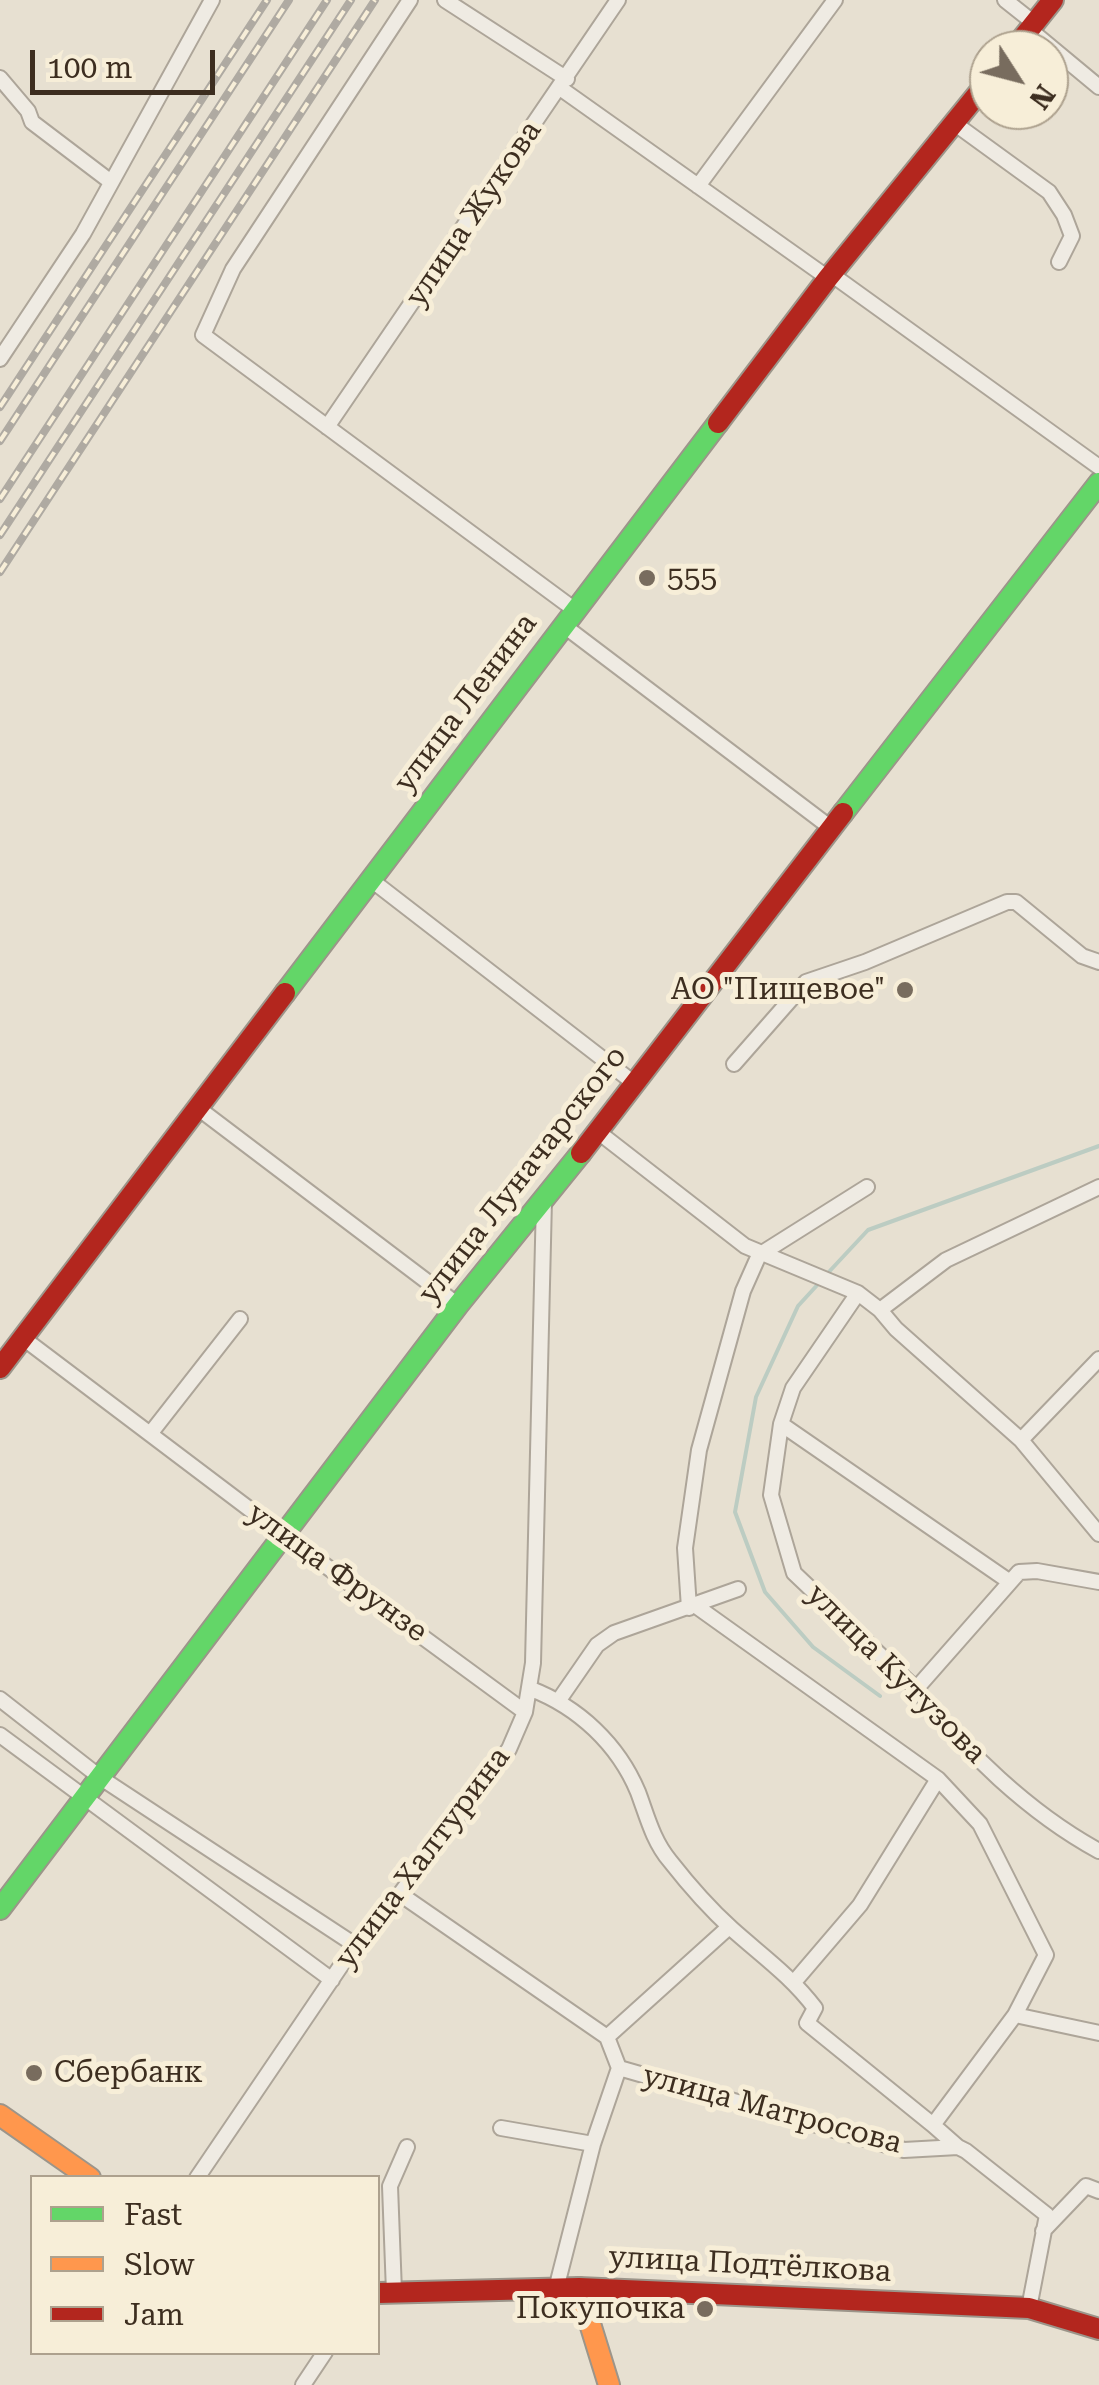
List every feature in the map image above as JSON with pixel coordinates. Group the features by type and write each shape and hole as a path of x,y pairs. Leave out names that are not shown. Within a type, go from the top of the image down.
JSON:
{"main road":[{"path":"1029,30 1054,0"},
{"name":"улица Ленина","path":"0,1368 829,276 969,105"},
{"name":"улица Луначарского","path":"0,1909 458,1305 544,1200 1099,483"},
{"path":"0,2114 86,2175"},
{"path":"580,2288 609,2385"},
{"name":"улица Подтёлкова","path":"386,2293 580,2288 1028,2308 1099,2329"}],"street":[{"path":"0,358 82,234 212,0"},
{"path":"410,0 233,269 204,336 327,427 831,828"},
{"path":"445,0 563,83 698,186 1099,468"},
{"name":"улица Жукова","path":"327,427 618,0"},
{"path":"698,186 835,0"},
{"path":"1005,0 1099,87"},
{"path":"1,82 28,111 32,122 111,182"},
{"path":"954,123 1049,192 1072,236 1059,262"},
{"path":"370,879 634,1083"},
{"path":"734,1064 806,982 865,962 1007,902 1016,902 1082,956 1099,962"},
{"path":"198,1108 458,1305"},
{"path":"597,1131 744,1246 858,1292 1021,1440 1099,1534"},
{"path":"692,1607 686,1548 698,1450 744,1290 759,1254 867,1187"},
{"path":"880,1310 946,1260 1099,1187"},
{"name":"улица Халтурина","path":"199,2175 355,1945 400,1894 509,1749 525,1712 530,1689 544,1200"},
{"name":"улица Кутузова","path":"858,1292 793,1388 781,1424 770,1495 794,1574 1030,1804 1070,1835 1099,1851"},
{"path":"150,1434 240,1319"},
{"name":"улица Фрунзе","path":"23,1338 525,1712"},
{"path":"1021,1440 1099,1360"},
{"path":"781,1424 1010,1582"},
{"path":"916,1689 1019,1572 1036,1570 1099,1582"},
{"path":"559,1700 597,1644 614,1633 738,1589"},
{"name":"улица Кутузова","path":"692,1607 938,1779 980,1824 1046,1955 1015,2016 933,2125"},
{"path":"530,1689 559,1700 620,1758 667,1858 729,1927 795,1981 815,2008 807,2023 1046,2215 1028,2308"},
{"path":"0,1700 101,1778 355,1945"},
{"path":"0,1735 332,1980"},
{"path":"795,1981 860,1904 938,1779"},
{"path":"400,1894 607,2038 619,2068 593,2144 556,2289"},
{"path":"607,2038 729,1927"},
{"path":"1015,2016 1099,2033"},
{"name":"улица Матросова","path":"619,2068 904,2150 958,2147"},
{"path":"501,2128 593,2144"},
{"name":"улица Подтёлкова","path":"386,2293 390,2186 407,2148"},
{"path":"1043,2231 1086,2186 1099,2191"},
{"path":"303,2385 323,2355"}],"waterway":[{"path":"826,1275 868,1230 1099,1146"},
{"path":"820,1282 798,1306 756,1397 735,1512 765,1592 813,1647 880,1696"}],"railway":[{"path":"0,407 267,0"},
{"path":"0,441 289,0"},
{"path":"0,499 327,0"},
{"path":"0,535 351,0"},
{"path":"0,572 375,0"}],"traffic: fast":[{"path":"285,993 718,423"},
{"path":"843,813 1099,483"},
{"path":"0,1909 458,1305 581,1153"}],"traffic: slow":[{"path":"0,2115 86,2175"},
{"path":"579,2288 609,2385"}],"traffic: jam":[{"path":"1029,30 1053,0"},
{"path":"718,423 828,278 969,105"},
{"path":"581,1153 843,813"},
{"path":"0,1368 285,993"},
{"path":"380,2293 579,2288 1029,2308 1099,2329"}],"place":[{"name":"555","path":"647,578"},
{"name":"АО \"Пищевое\"","path":"905,990"},
{"name":"Сбербанк","path":"34,2073"},
{"name":"Покупочка","path":"705,2309"}]}
